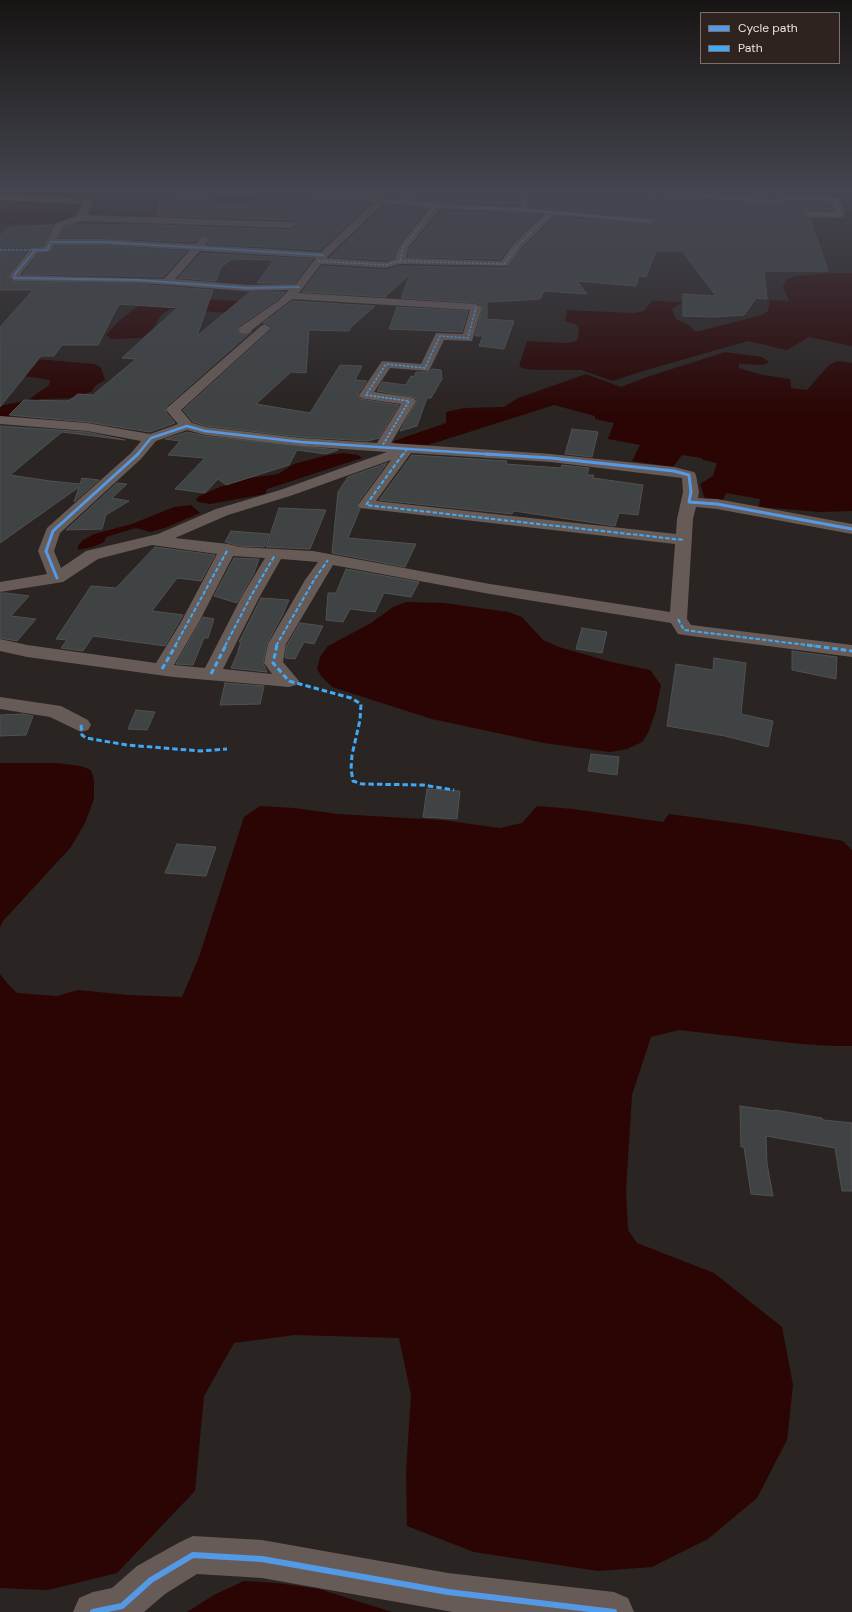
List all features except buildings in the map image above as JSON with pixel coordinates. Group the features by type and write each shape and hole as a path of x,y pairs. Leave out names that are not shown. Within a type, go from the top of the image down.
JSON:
{"street":[{"path":"23,264 15,274 14,278 168,282 294,291 476,307 468,338 440,336 425,368 386,364 366,395 409,401 381,448"},
{"path":"168,282 184,264"},
{"path":"244,330 294,291 315,264"},
{"path":"379,264 389,264"},
{"path":"187,426 173,410 265,328"},
{"path":"0,420 87,427 151,438 187,426 220,432 381,448 551,458 685,473 689,475 691,481 684,540 678,619 684,630 852,651"},
{"path":"57,578 46,551 53,531 136,456 151,438"},
{"path":"0,587 57,578 92,555 164,537 222,512 286,493 407,449"},
{"path":"407,449 366,505 684,540"},
{"path":"689,502 717,504 852,528"},
{"path":"152,540 275,555 307,556 490,589 678,619"},
{"path":"162,669 190,622 228,549"},
{"path":"211,674 251,596 275,555"},
{"path":"0,645 27,651 162,669 289,681 273,663 277,644 314,580 328,560"},
{"path":"0,703 30,709 54,711 81,724"},
{"path":"93,1612 122,1606 151,1580 193,1555 262,1559 448,1592 614,1612"}],"shaded area":[{"path":"852,273 852,346 809,337 787,350 748,341 613,381 581,370 538,370 525,369 519,366 527,341 565,343 577,341 579,330 577,325 565,321 567,310 634,313 644,311 652,301 683,302 672,309 676,319 690,326 694,331 700,331 762,315 768,311 770,300 789,301 783,286 786,280 795,276"},
{"path":"155,282 194,286 190,290 189,299 240,301 229,313 170,309 161,315 154,327 142,338 112,339 106,335 120,320 141,304 140,289"},
{"path":"725,352 762,357 769,362 764,365 739,364 739,368 763,375 790,379 791,388 807,390 829,365 837,361 852,363 852,511 820,512 759,507 760,499 726,493 722,502 705,499 700,484 713,476 717,463 703,460 702,458 682,455 673,467 632,461 640,445 608,439 614,423 595,419 595,416 554,405 428,445 394,444 394,441 446,423 446,412 464,408 504,407 518,398 586,374 621,387"},
{"path":"35,359 95,364 101,368 105,380 95,386 92,391 75,398 40,399 20,414 5,418 0,417 0,406 28,400 49,385 50,380 10,374"},
{"path":"343,453 358,455 362,458 267,489 265,494 210,504 198,502 196,499 199,496 220,487 250,478 278,474 294,464 328,455"},
{"path":"191,505 200,513 165,528 150,532 136,528 119,533 106,537 104,542 93,547 78,550 78,546 83,540 94,534 132,524 174,507"},
{"path":"406,602 444,603 508,612 522,617 543,640 559,647 611,662 650,670 661,685 655,714 648,733 642,742 627,749 610,752 544,743 432,719 332,687 322,677 317,669 320,657 328,646 371,623 393,607"},
{"path":"0,763 56,763 81,766 91,770 94,780 94,799 85,823 71,847 3,921 0,927"},
{"path":"260,806 294,808 337,814 441,820 500,828 522,823 537,806 573,809 663,822 669,814 750,825 843,841 852,850 852,1046 801,1044 679,1030 651,1037 632,1095 626,1190 628,1230 637,1243 714,1273 782,1327 793,1385 787,1440 757,1498 708,1539 652,1567 598,1571 474,1552 407,1526 406,1472 411,1395 399,1338 295,1335 234,1343 204,1396 195,1491 117,1573 48,1590 0,1588 0,974 17,993 57,996 78,990 128,995 182,997 199,957 244,817"},
{"path":"244,1581 277,1583 319,1589 392,1612 187,1612 214,1595"}],"marked path":[{"path":"373,264 389,264"},
{"path":"381,448 409,401 366,395 386,364 425,368 440,336 468,338 476,307"},
{"path":"407,449 366,505 684,540"},
{"path":"162,669 190,622 228,549"},
{"path":"211,674 251,596 275,555"},
{"path":"328,560 314,580 277,644 273,663 289,681 351,698 361,704 360,720 352,755 351,769 353,781 362,784 423,785 454,790"},
{"path":"678,619 684,630 852,651"},
{"path":"81,725 82,735 86,738 127,745 200,751 227,749"}],"cycle path":[{"path":"23,264 15,274 14,278 138,280 247,288 299,287"},
{"path":"57,578 46,551 53,531 136,456 151,438 187,426 205,431 301,442 551,458 674,471 689,475 691,492 689,502 717,504 852,529"},
{"path":"93,1612 122,1606 151,1580 193,1555 262,1559 448,1592 614,1612"}]}
